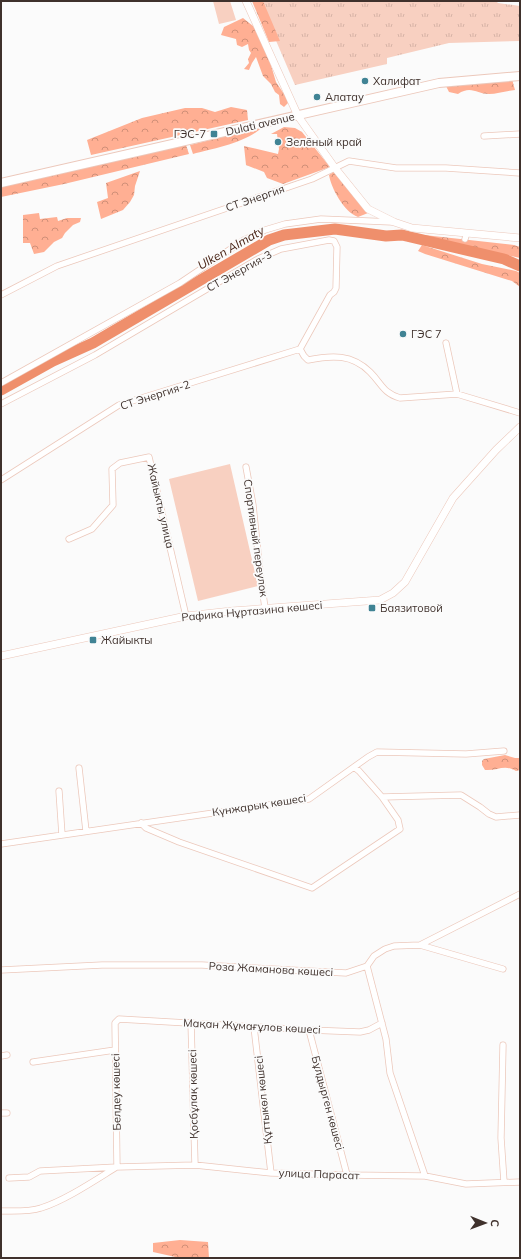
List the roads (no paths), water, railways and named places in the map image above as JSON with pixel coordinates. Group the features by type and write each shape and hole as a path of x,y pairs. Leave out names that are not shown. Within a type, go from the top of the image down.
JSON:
{"main road":[{"name":"Dulati avenue","path":"1,182 439,83 520,76"}],"street":[{"path":"246,1 298,116 335,168 368,209 394,222 412,228 466,236 520,238"},
{"path":"484,136 520,134"},
{"name":"СТ Энергия","path":"1,295 57,266 312,179 349,161 396,168 446,168 520,173"},
{"path":"1,383 180,283 244,240 265,230 285,224 321,218 394,222"},
{"name":"СТ Энергия-3","path":"1,404 95,355 258,259 281,249 329,240 334,241 337,247 336,288 330,295 300,349"},
{"path":"446,343 457,394"},
{"path":"300,349 308,360 337,356 358,362 370,372 385,391 392,396 400,398 457,394 520,413"},
{"name":"СТ Энергия-2","path":"1,480 119,405 300,349"},
{"name":"Рафика Нұртазина көшесі","path":"1,656 186,616 265,608 380,600 393,593 405,582 453,498 496,450 520,427"},
{"name":"Жайыкты улица","path":"69,539 92,529 113,505 112,469 120,463 149,456 186,616"},
{"name":"Спортивный переулок","path":"246,467 254,505 265,608"},
{"name":"Күнжарық көшесі","path":"1,844 309,799 377,752 387,751 466,754 504,751"},
{"path":"141,823 146,828 179,842 312,888 400,829 398,820 382,798 354,767"},
{"path":"79,768 86,831"},
{"path":"59,791 62,835"},
{"path":"382,798 461,795 488,814 496,817 520,815"},
{"name":"Роза Жаманова көшесі","path":"1,970 102,965 202,965 346,973 367,966 374,956 384,949 394,946 420,945 520,894"},
{"path":"420,945 503,969"},
{"path":"367,966 386,1039 390,1073 425,1176"},
{"name":"Мақан Жұмағұлов көшесі","path":"119,1019 360,1032 369,1030 382,1023"},
{"name":"Белдеу көшесі","path":"117,1167 114,1023 119,1019"},
{"name":"Қосбұлақ көшесі","path":"191,1022 195,1165"},
{"name":"Құттыкөл көшесі","path":"254,1027 271,1173"},
{"name":"Бұлдырген көшесі","path":"309,1030 347,1175"},
{"path":"503,1045 501,1138 504,1182"},
{"path":"33,1062 115,1050"},
{"name":"улица Парасат","path":"10,1178 29,1177 40,1171 195,1165 271,1173 425,1176 466,1184 520,1182"},
{"path":"1,1211 17,1211 45,1207 117,1167"}],"waterway":[{"name":"Ulken Almaty","path":"1,390 53,361 93,343 269,240 284,235 335,229 386,236 402,235 504,259 520,266"}],"place":[{"name":"Халифат","path":"365,81"},
{"name":"Алатау","path":"317,97"},
{"name":"ГЭС-7","path":"214,134"},
{"name":"Зелёный край","path":"278,142"},
{"name":"ГЭС 7","path":"403,334"},
{"name":"Баязитовой","path":"372,608"},
{"name":"Жайыкты","path":"93,640"}]}
